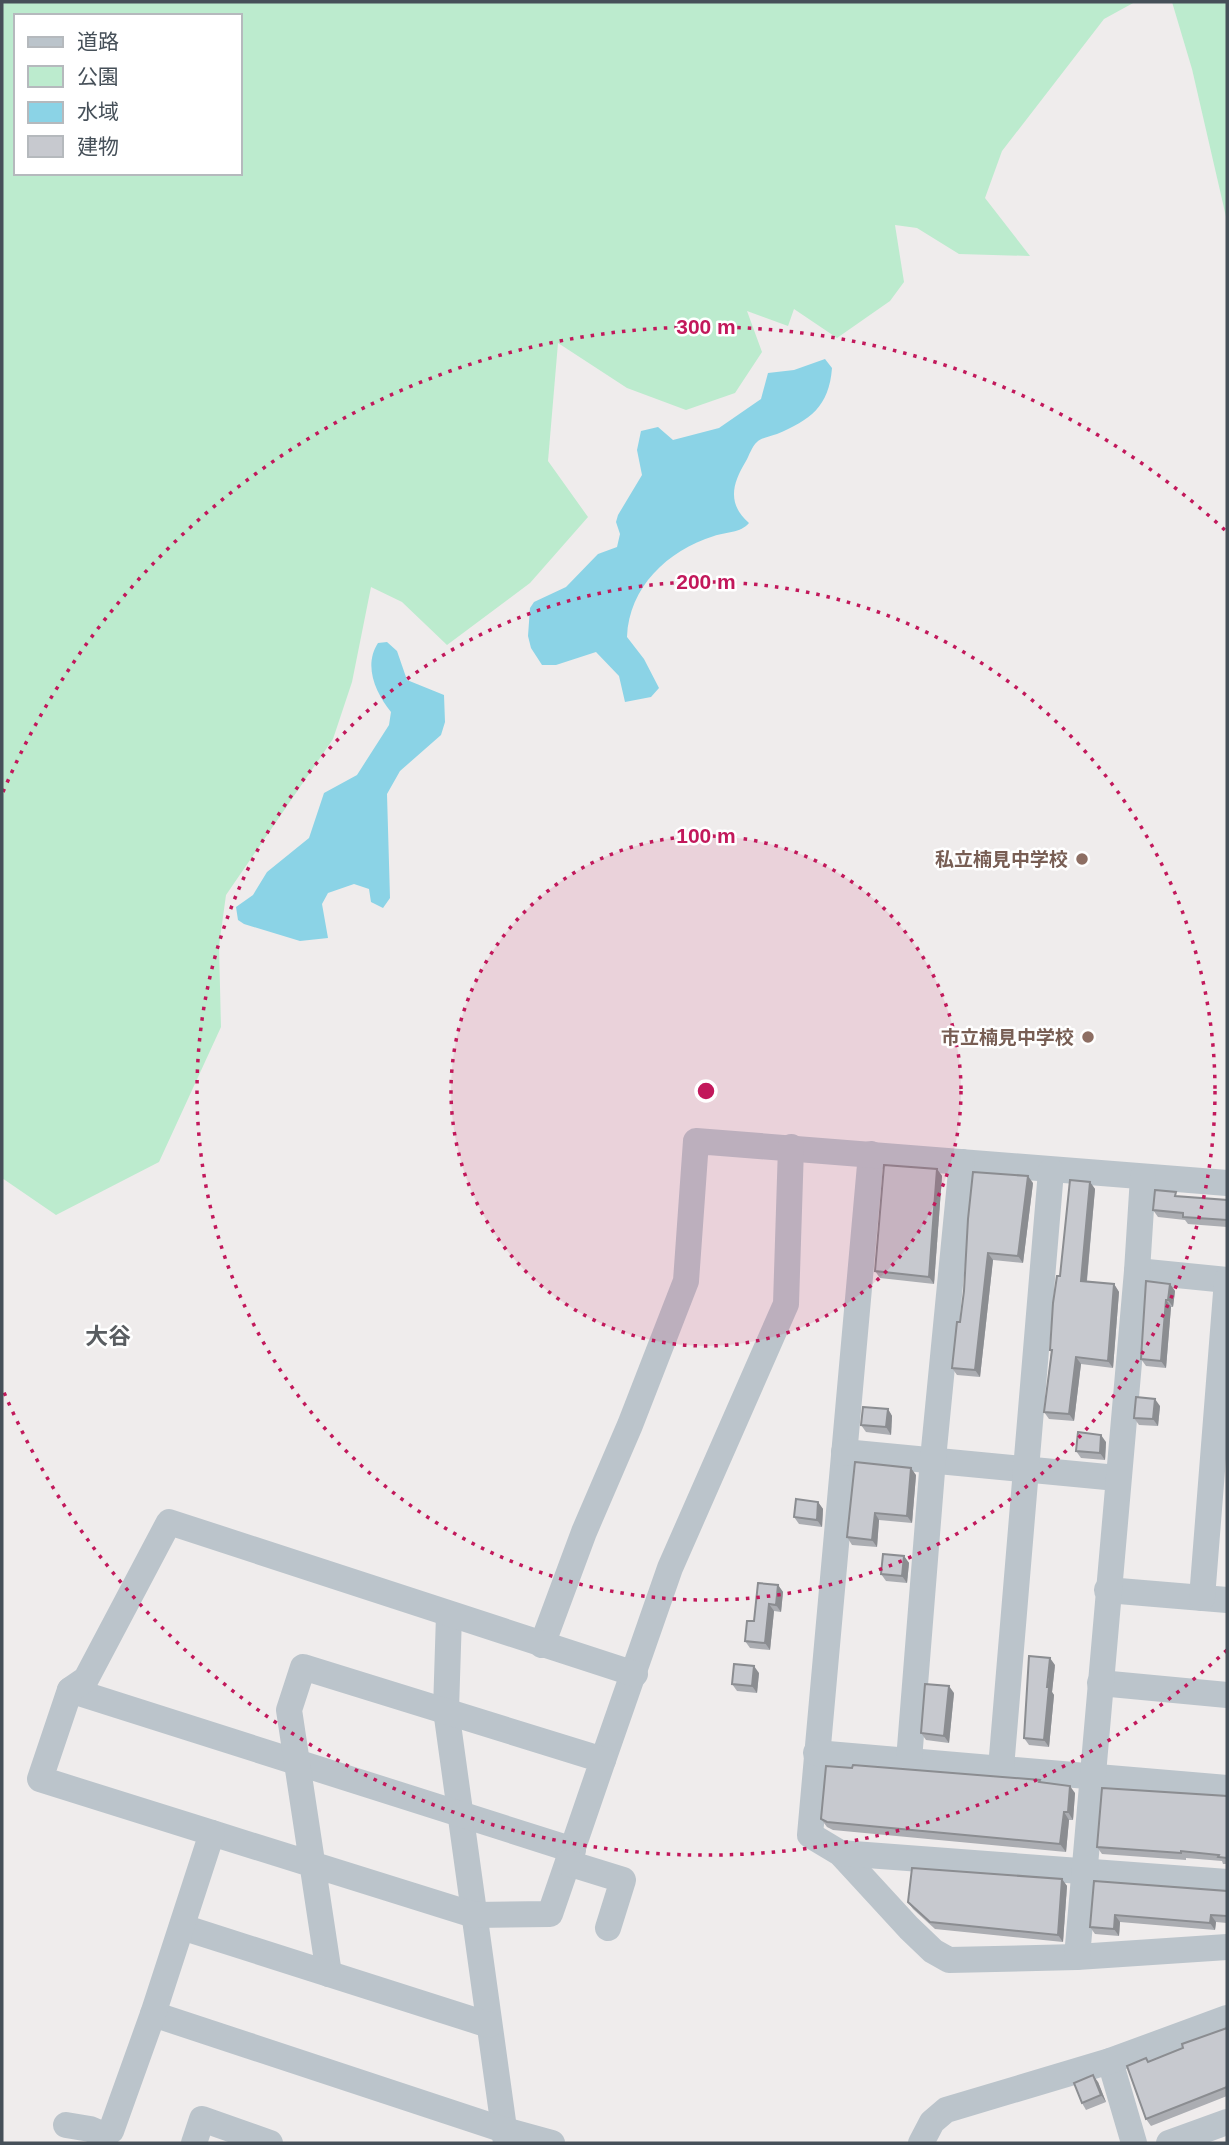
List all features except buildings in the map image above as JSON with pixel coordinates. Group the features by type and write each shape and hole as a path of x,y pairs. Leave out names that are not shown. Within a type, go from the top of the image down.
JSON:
{"street":[{"path":"542,1645 584,1532 630,1425 686,1281 696,1141 1227,1184"},
{"path":"635,1674 169,1522 86,1679 70,1690 40,1779 474,1916 551,1914 635,1674 670,1568 786,1304 792,1147"},
{"path":"871,1154 810,1835 840,1853 909,1928 933,1951 949,1960 1077,1957 1227,1947"},
{"path":"909,1760 933,1458 962,1162"},
{"path":"1000,1768 1051,1171"},
{"path":"1077,1957 1143,1177"},
{"path":"1107,1590 1214,1599 1227,1280 1137,1271"},
{"path":"844,1452 933,1458 1117,1478"},
{"path":"449,1615 446,1710 505,2136"},
{"path":"329,1974 289,1710 303,1667 603,1760"},
{"path":"1100,1682 1227,1695"},
{"path":"70,1690 461,1815 570,1856 623,1880 608,1928"},
{"path":"816,1753 1227,1788"},
{"path":"66,2125 104,2134 111,2131 153,2014 212,1833"},
{"path":"840,1853 1227,1882"},
{"path":"182,1927 489,2025"},
{"path":"153,2014 505,2136 552,2143"},
{"path":"921,2143 932,2122 946,2110 1110,2061 1227,2018"},
{"path":"1110,2061 1134,2143"},
{"path":"194,2143 202,2119 270,2143"},
{"path":"1169,2143 1227,2122"}],"green space":[{"path":"2,2 1135,2 1104,19 1002,151 985,198 1030,256 959,254 917,228 895,225 904,282 890,301 837,338 794,309 788,326 747,311 762,352 735,393 686,410 627,388 558,343 548,461 588,517 530,583 447,645 402,602 371,587 352,682 333,739 226,895 219,946 221,1027 159,1162 56,1215 2,1178"},
{"path":"1172,2 1227,2 1227,221 1192,69"}],"water":[{"path":"825,359 832,368 830,381 827,393 816,410 799,423 757,442 741,469 735,486 735,501 737,509 749,523 742,529 697,543 666,561 643,587 635,602 627,637 644,659 659,688 651,697 625,702 619,676 596,652 556,665 542,665 531,648 528,636 530,608 534,602 566,587 598,554 617,547 620,534 616,522 618,515 642,475 637,450 641,431 658,427 673,440 719,428 761,399 768,373 794,370"},
{"path":"387,642 397,651 407,680 444,695 445,722 441,735 400,771 387,794 390,898 383,908 371,902 369,889 354,884 328,893 322,904 328,938 300,941 244,924 238,920 236,907 253,895 267,872 309,838 324,793 357,775 389,725 391,712 376,688 372,670 378,643"}],"place":[{"name":"私立楠見中学校","path":"1082,859"},
{"name":"市立楠見中学校","path":"1088,1037"}],"district":[{"name":"大谷","path":"108,1336"}]}
